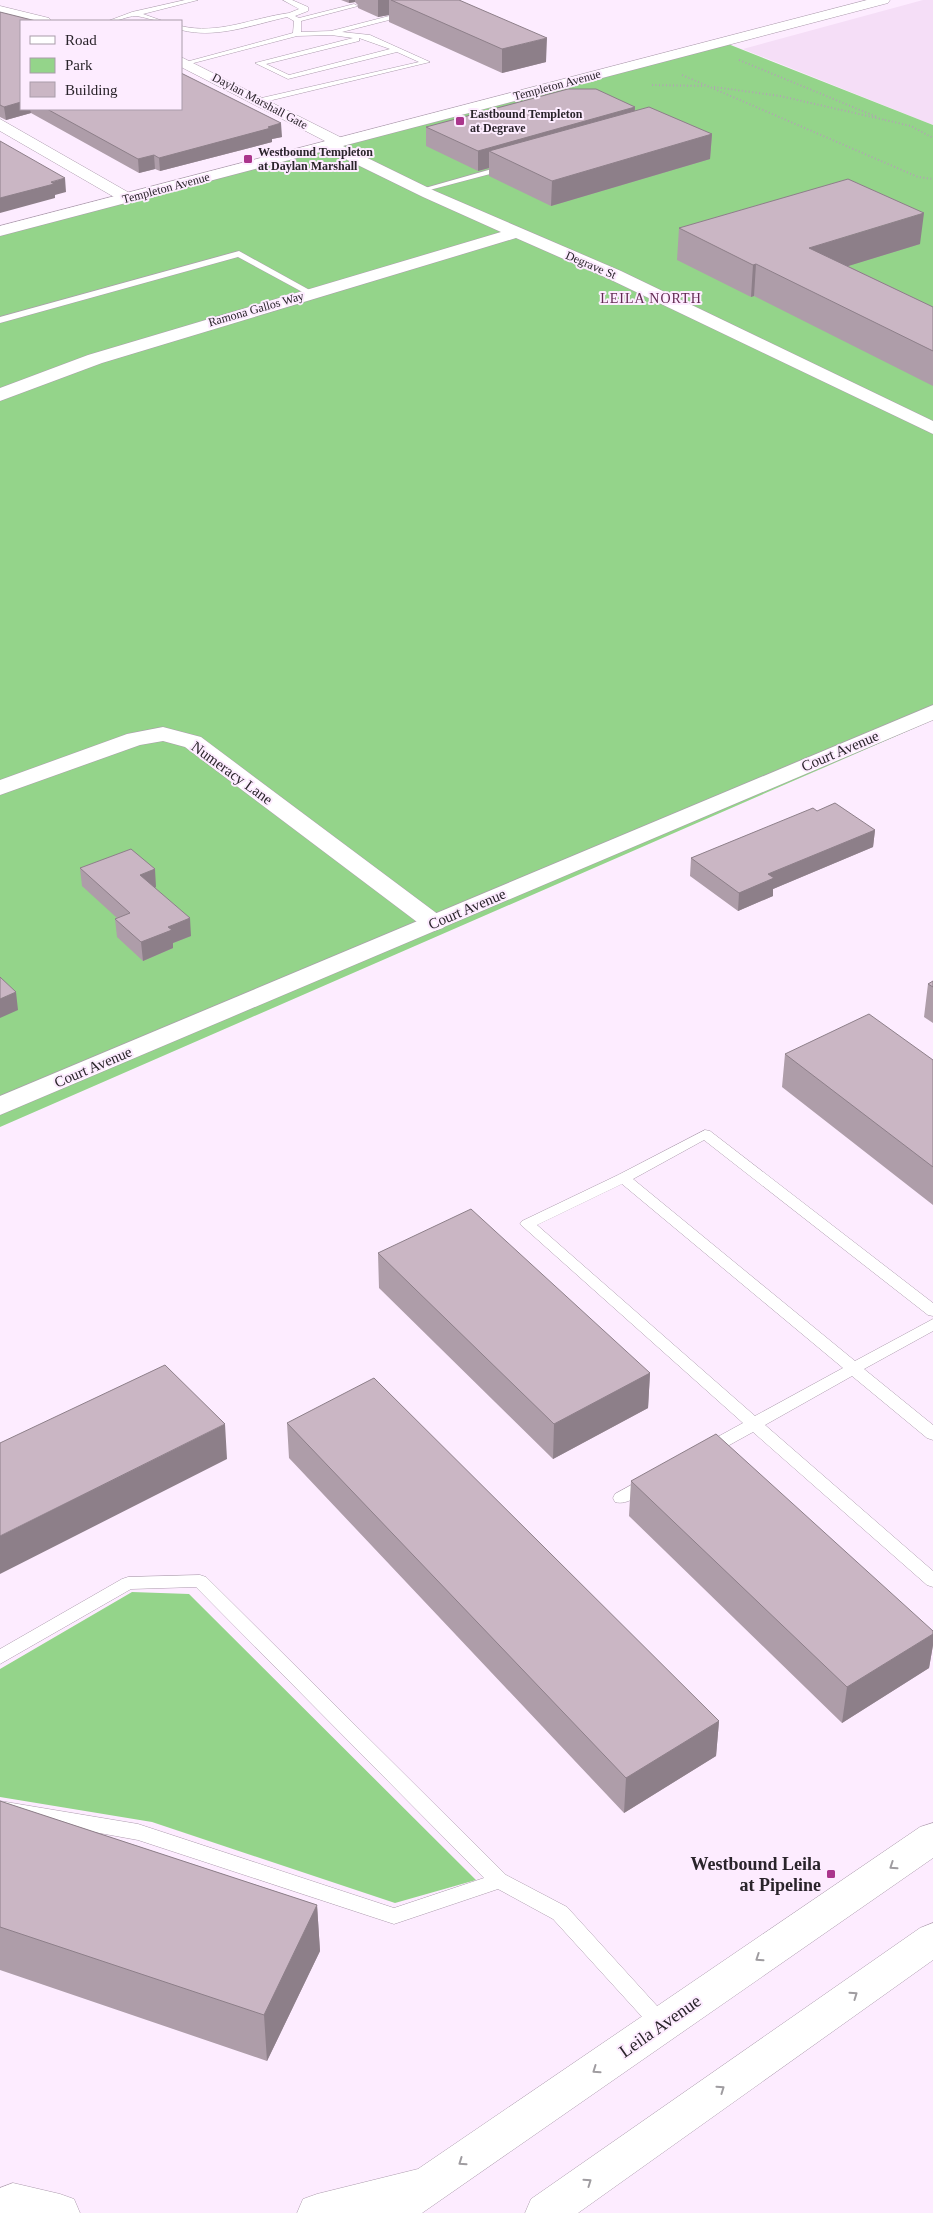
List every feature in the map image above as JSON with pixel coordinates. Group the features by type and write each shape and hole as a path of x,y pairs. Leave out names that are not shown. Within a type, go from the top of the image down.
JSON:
{"street":[{"name":"Templeton Avenue","path":"0,231 883,0"},
{"path":"0,10 40,20"},
{"name":"Daylan Marshall Gate","path":"183,62 260,102 334,144"},
{"path":"0,124 127,198"},
{"name":"Degrave St","path":"334,144 422,190 515,233 615,275 933,428"},
{"name":"Ramona Gallos Way","path":"2,392 95,359 515,233"},
{"name":"Court Avenue","path":"0,1106 933,712"},
{"name":"Numeracy Lane","path":"0,788 135,739 163,734 193,742 434,923"},
{"name":"Leila Avenue","path":"388,2213 933,1838"},
{"path":"546,2212 933,1940"},
{"path":"317,2213 432,2183"},
{"path":"15,2204 60,2213"}],"lane":[{"path":"115,20 194,0"},
{"path":"182,28 197,32 212,32 288,15 305,9 287,0"},
{"path":"288,15 298,20 354,6"},
{"path":"135,14 156,20"},
{"path":"331,33 386,18"},
{"path":"297,34 298,20"},
{"path":"183,62 297,34 331,33 367,36 426,62 260,102"},
{"path":"367,36 258,63 288,77 397,50"},
{"path":"422,190 516,164"},
{"path":"0,320 239,254 312,293"},
{"path":"933,1311 706,1134 623,1178 527,1224 933,1581"},
{"path":"623,1178 933,1434"},
{"path":"696,1456 933,1324"},
{"path":"621,1498 663,1474"},
{"path":"0,1657 128,1583 200,1581 499,1881 560,1913 661,2025"},
{"path":"0,1808 138,1832 394,1916 499,1881"}],"path":[{"path":"731,57 885,120"},
{"path":"651,61 918,177 933,178"},
{"path":"652,85 708,86 780,96 911,126 933,138"}],"shaded area":[{"path":"923,0 933,0 933,125 743,49"}],"green space":[{"path":"723,42 933,125 933,720 0,1127 0,231"},
{"path":"132,1592 189,1594 476,1880 395,1903 152,1822 0,1797 0,1669"}],"building":[{"path":"391,0 459,0 547,38 502,49"},
{"path":"0,12 32,20 20,20 20,102 4,107 0,105"},
{"path":"182,74 281,123 268,127 271,128 159,158 154,155 138,159 49,110 182,110"},
{"path":"568,89 596,89 635,107 478,151 426,127"},
{"path":"649,107 712,134 552,181 489,151"},
{"path":"0,141 65,178 51,182 54,184 0,198"},
{"path":"848,179 924,213 809,248 933,307 933,351 679,228"},
{"path":"835,803 875,830 768,874 774,878 739,893 691,858 813,808 817,811"},
{"path":"131,849 155,869 140,875 190,918 168,927 172,930 141,942 115,919 130,913 80,868"},
{"path":"0,977 16,992 0,999"},
{"path":"869,1014 933,1060 933,1167 785,1054"},
{"path":"471,1209 650,1373 554,1424 378,1253"},
{"path":"165,1365 225,1424 0,1536 0,1443"},
{"path":"374,1378 719,1721 626,1778 287,1423"},
{"path":"716,1434 933,1631 933,1634 847,1687 631,1481"},
{"path":"0,1801 317,1905 264,2015 0,1927"}],"place":[{"name":"Eastbound Templeton at Degrave","path":"460,121"},
{"name":"Westbound Templeton at Daylan Marshall","path":"248,159"},
{"name":"Westbound Leila at Pipeline","path":"831,1874"}],"district":[{"name":"LEILA NORTH","path":"651,298"}]}
